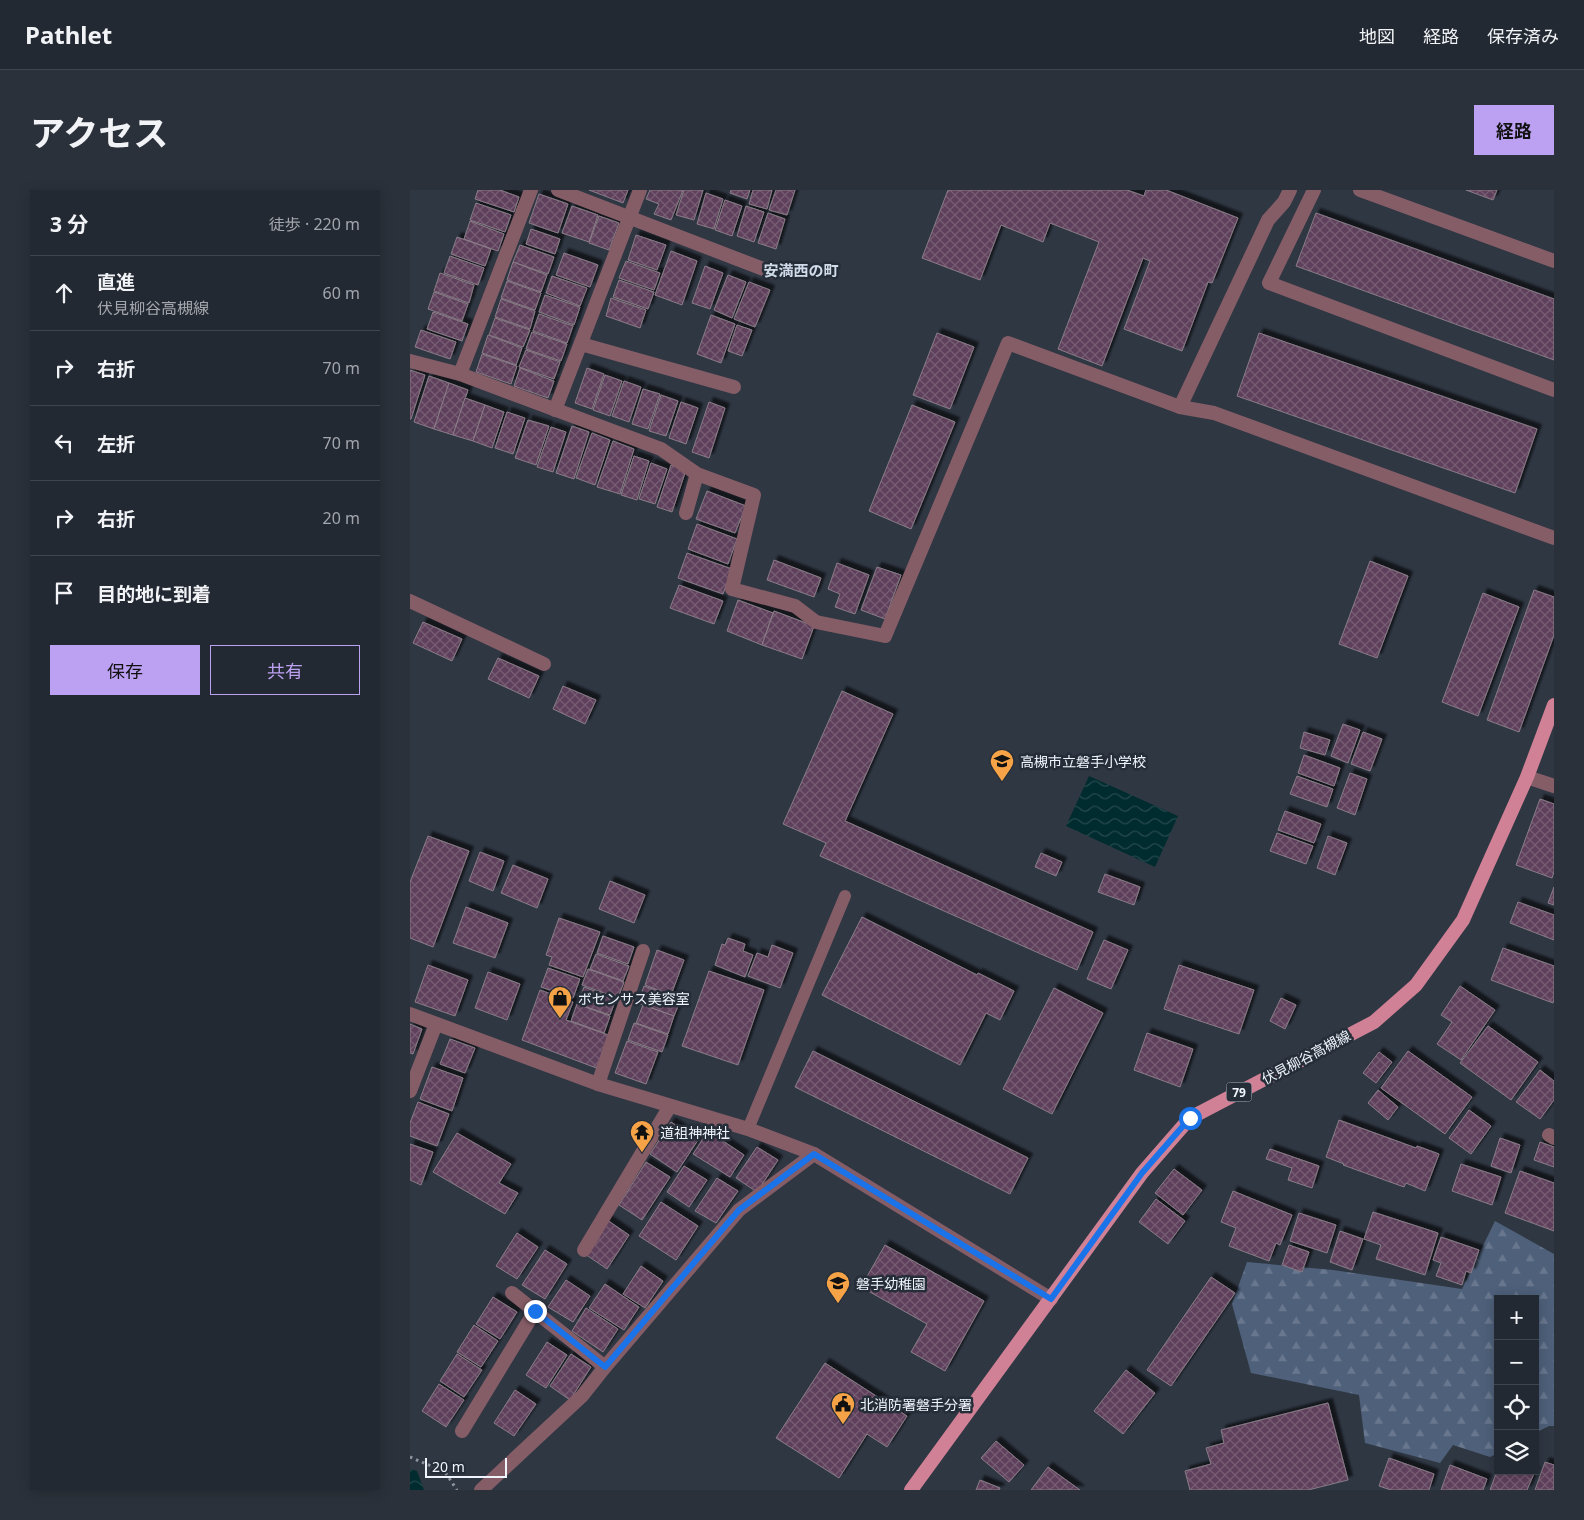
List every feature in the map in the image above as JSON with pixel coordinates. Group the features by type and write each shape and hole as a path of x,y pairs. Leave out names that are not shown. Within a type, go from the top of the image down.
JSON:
{"main road":[{"name":"伏見柳谷高槻線","path":"911,1490 1142,1173 1190,1118 1374,1022 1416,985 1463,920 1527,777 1554,705"}],"street":[{"path":"460,374 531,190"},
{"path":"558,190 771,272"},
{"path":"555,410 640,190"},
{"path":"1180,408 1268,220 1284,202 1290,190"},
{"path":"1314,190 1269,283 1554,390"},
{"path":"1360,190 1554,261"},
{"path":"410,361 460,374 662,449 697,474 754,495 732,589 795,606 816,622 885,636 1008,343 1180,408 1214,413 1554,538"},
{"path":"581,344 734,386"},
{"path":"686,513 697,474"},
{"path":"410,601 544,664"},
{"path":"1527,777 1554,786"},
{"path":"598,1084 643,951"},
{"path":"410,1014 598,1084 748,1129 814,1154 1051,1299"},
{"path":"410,1091 436,1024"},
{"path":"584,1250 670,1106"},
{"path":"481,1490 582,1396 739,1210 814,1154"},
{"path":"512,1293 605,1367"},
{"path":"462,1431 535,1311"}],"lane":[{"path":"748,1129 845,896"}],"path":[{"path":"410,1457 446,1472 457,1490"}],"green space":[{"path":"1495,1221 1554,1254 1554,1426 1549,1426 1539,1431 1539,1295 1494,1295 1494,1455 1490,1457 1453,1445 1440,1463 1365,1443 1359,1395 1251,1373 1232,1304 1247,1262 1333,1270 1462,1289"}],"water":[{"path":"1089,776 1178,816 1155,867 1066,826"},
{"path":"410,1469 417,1471 424,1490 410,1490"}],"building":[{"path":"478,190 500,190 519,197 514,212 475,199"},
{"path":"589,190 628,190 623,203"},
{"path":"650,190 683,190 671,220 654,214 659,204 646,199"},
{"path":"684,190 703,190 694,220 676,215"},
{"path":"731,190 750,190 747,199 730,193"},
{"path":"753,190 772,190 767,209 749,204"},
{"path":"776,190 795,190 787,215 769,210"},
{"path":"948,190 1127,190 1144,196 1146,190 1166,190 1238,218 1212,283 1208,282 1182,351 1124,329 1150,261 1143,258 1102,366 1058,349 1099,242 1050,223 1043,242 1001,225 980,280 922,258"},
{"path":"1466,190 1497,190 1493,200"},
{"path":"706,193 723,199 714,229 697,224"},
{"path":"539,194 568,204 558,233 529,223"},
{"path":"725,200 742,206 732,236 715,230"},
{"path":"476,203 511,215 505,232 470,220"},
{"path":"572,206 598,215 589,242 562,233"},
{"path":"746,206 764,212 754,242 737,236"},
{"path":"768,213 785,219 776,249 758,243"},
{"path":"1316,213 1554,299 1554,360 1296,266"},
{"path":"599,216 619,223 609,250 589,243"},
{"path":"470,221 504,234 498,251 464,239"},
{"path":"531,229 560,239 555,254 526,244"},
{"path":"636,235 666,245 657,270 628,260"},
{"path":"457,237 491,249 485,266 451,254"},
{"path":"520,245 554,257 548,274 513,262"},
{"path":"671,251 697,261 682,305 655,295"},
{"path":"564,253 598,265 590,287 556,275"},
{"path":"450,256 484,268 478,285 444,273"},
{"path":"626,261 660,273 654,290 619,278"},
{"path":"513,262 547,275 541,292 507,280"},
{"path":"705,266 723,273 710,309 692,303"},
{"path":"440,273 474,285 469,303 434,291"},
{"path":"728,275 746,282 732,318 714,310"},
{"path":"552,276 587,288 580,306 546,293"},
{"path":"619,280 654,292 648,309 613,297"},
{"path":"507,281 541,293 535,310 501,298"},
{"path":"749,282 770,290 755,327 734,319"},
{"path":"434,292 468,304 462,321 428,309"},
{"path":"545,295 580,307 574,325 539,312"},
{"path":"611,298 646,310 640,328 606,316"},
{"path":"501,299 535,311 530,329 495,317"},
{"path":"433,312 468,324 462,341 427,329"},
{"path":"539,314 573,326 567,343 533,331"},
{"path":"711,315 735,324 721,363 697,354"},
{"path":"495,318 530,330 523,347 489,335"},
{"path":"737,325 752,330 742,356 728,351"},
{"path":"421,330 456,342 450,359 415,347"},
{"path":"532,332 567,344 561,361 526,349"},
{"path":"937,333 974,347 950,409 913,395"},
{"path":"1259,333 1537,429 1515,493 1237,396"},
{"path":"488,335 522,348 516,365 482,353"},
{"path":"526,350 560,362 554,379 519,367"},
{"path":"482,354 517,366 511,384 476,372"},
{"path":"520,368 554,381 548,398 514,386"},
{"path":"587,368 604,374 592,409 575,403"},
{"path":"410,370 425,375 411,419 410,419"},
{"path":"605,375 622,381 610,416 593,410"},
{"path":"429,376 449,383 434,429 414,422"},
{"path":"624,381 641,387 629,422 612,416"},
{"path":"449,383 468,390 453,435 434,429"},
{"path":"643,389 660,394 648,429 632,424"},
{"path":"661,395 678,401 666,436 649,431"},
{"path":"465,398 485,405 473,441 453,435"},
{"path":"681,402 698,408 686,444 669,438"},
{"path":"709,402 725,408 709,458 692,452"},
{"path":"485,405 504,412 492,448 473,441"},
{"path":"912,405 955,422 911,529 869,511"},
{"path":"507,412 525,418 513,454 495,448"},
{"path":"528,420 549,426 536,465 515,458"},
{"path":"572,426 589,432 574,479 556,473"},
{"path":"551,427 566,432 553,472 537,467"},
{"path":"592,433 610,440 595,485 576,478"},
{"path":"613,441 634,449 620,494 597,487"},
{"path":"634,456 649,461 637,500 621,495"},
{"path":"651,463 667,469 655,504 639,499"},
{"path":"671,465 686,470 672,512 657,507"},
{"path":"707,491 746,506 735,533 696,519"},
{"path":"697,524 737,539 728,564 688,549"},
{"path":"687,553 732,569 723,594 678,578"},
{"path":"774,560 821,578 814,597 767,580"},
{"path":"1370,561 1408,576 1377,658 1339,644"},
{"path":"837,563 869,575 855,614 835,607 840,594 828,589"},
{"path":"877,567 901,575 885,619 861,610"},
{"path":"679,585 723,601 714,624 670,608"},
{"path":"1534,590 1554,597 1554,635 1519,732 1487,720"},
{"path":"1483,593 1519,607 1478,716 1442,702"},
{"path":"738,600 773,613 762,645 727,631"},
{"path":"774,611 814,626 802,659 762,645"},
{"path":"423,622 462,639 452,661 413,643"},
{"path":"498,658 539,676 529,698 488,679"},
{"path":"563,686 596,700 585,724 553,709"},
{"path":"842,691 893,714 845,821 1093,932 1077,970 820,856 826,843 783,824"},
{"path":"1343,724 1360,730 1348,763 1331,756"},
{"path":"1304,732 1330,740 1325,755 1300,748"},
{"path":"1363,732 1382,739 1370,771 1351,764"},
{"path":"1304,755 1340,768 1334,786 1298,773"},
{"path":"1350,773 1367,779 1355,815 1337,808"},
{"path":"1297,776 1333,789 1327,807 1290,794"},
{"path":"1540,799 1554,804 1554,872 1552,878 1516,865"},
{"path":"1285,811 1321,824 1314,843 1278,830"},
{"path":"1277,833 1313,846 1306,864 1270,851"},
{"path":"428,836 469,851 433,947 410,938 410,882"},
{"path":"1328,836 1347,843 1335,875 1317,868"},
{"path":"480,852 504,861 493,891 469,881"},
{"path":"1041,853 1062,862 1056,876 1035,867"},
{"path":"513,865 548,879 537,908 501,893"},
{"path":"1105,874 1140,887 1134,905 1098,892"},
{"path":"610,881 645,895 634,923 599,909"},
{"path":"1554,887 1554,905 1548,903"},
{"path":"1518,902 1554,915 1554,940 1510,923"},
{"path":"466,907 508,923 495,958 453,943"},
{"path":"862,917 977,975 978,973 1014,991 1000,1020 986,1013 960,1065 822,995"},
{"path":"559,918 600,932 583,977 549,965 552,957 546,955"},
{"path":"603,936 634,947 628,964 597,953"},
{"path":"728,938 745,944 743,951 753,955 745,977 715,965 722,944 725,945"},
{"path":"1104,940 1128,950 1111,989 1087,979"},
{"path":"772,945 793,953 780,988 748,976 757,953 768,957"},
{"path":"1503,948 1554,966 1553,1003 1491,980"},
{"path":"657,950 684,960 671,995 645,985"},
{"path":"596,954 629,966 623,981 590,969"},
{"path":"428,965 468,980 455,1016 415,1002"},
{"path":"1179,965 1254,990 1239,1034 1164,1009"},
{"path":"548,968 580,979 573,998 541,987"},
{"path":"588,969 624,982 618,998 582,985"},
{"path":"709,971 764,990 738,1065 682,1046"},
{"path":"488,972 520,984 507,1020 475,1008"},
{"path":"644,986 681,999 674,1016 638,1003"},
{"path":"1460,986 1495,1010 1461,1060 1437,1044 1452,1022 1441,1015"},
{"path":"584,987 616,999 610,1015 578,1004"},
{"path":"1054,988 1103,1013 1052,1114 1003,1089"},
{"path":"540,990 573,1002 566,1020 611,1036 599,1069 522,1040"},
{"path":"1281,998 1296,1005 1285,1029 1270,1021"},
{"path":"577,1004 610,1016 604,1033 571,1021"},
{"path":"643,1005 674,1016 668,1034 636,1023"},
{"path":"634,1023 668,1035 662,1052 628,1040"},
{"path":"410,1024 422,1029 413,1054 410,1053"},
{"path":"1488,1026 1538,1062 1511,1100 1460,1063"},
{"path":"1147,1033 1193,1049 1180,1087 1134,1070"},
{"path":"450,1039 475,1048 465,1073 440,1064"},
{"path":"627,1041 658,1052 646,1084 615,1073"},
{"path":"813,1051 1028,1158 1010,1194 795,1087"},
{"path":"1408,1051 1472,1097 1445,1134 1381,1088"},
{"path":"1379,1052 1392,1062 1376,1083 1363,1073"},
{"path":"432,1067 463,1078 452,1111 420,1099"},
{"path":"1540,1070 1554,1081 1554,1100 1540,1119 1516,1102"},
{"path":"1378,1090 1398,1107 1388,1120 1368,1103"},
{"path":"418,1102 449,1114 437,1146 410,1136 410,1123"},
{"path":"1469,1110 1491,1126 1471,1154 1449,1138"},
{"path":"1339,1120 1416,1148 1417,1146 1439,1154 1425,1191 1406,1183 1404,1187 1326,1157"},
{"path":"671,1122 698,1140 677,1172 650,1154"},
{"path":"708,1131 744,1155 730,1177 693,1154"},
{"path":"457,1133 511,1164 499,1183 518,1193 505,1214 433,1172"},
{"path":"1500,1138 1520,1145 1511,1173 1491,1166"},
{"path":"1540,1142 1554,1147 1554,1167 1534,1160"},
{"path":"410,1144 433,1152 421,1185 410,1180"},
{"path":"757,1147 778,1160 757,1192 736,1178"},
{"path":"1270,1149 1319,1166 1312,1188 1288,1180 1292,1168 1266,1159"},
{"path":"646,1162 670,1177 642,1220 619,1205"},
{"path":"1461,1164 1501,1177 1492,1205 1452,1191"},
{"path":"684,1166 707,1180 689,1207 667,1192"},
{"path":"1174,1169 1202,1190 1183,1215 1155,1193"},
{"path":"1520,1171 1554,1183 1554,1231 1505,1213"},
{"path":"717,1178 738,1191 716,1223 695,1211"},
{"path":"1233,1191 1292,1215 1280,1245 1276,1243 1269,1261 1229,1246 1236,1228 1221,1222"},
{"path":"1156,1199 1185,1221 1168,1244 1139,1222"},
{"path":"661,1202 698,1226 676,1260 639,1236"},
{"path":"1373,1212 1438,1233 1425,1275 1376,1259 1381,1245 1364,1239"},
{"path":"1299,1213 1336,1225 1327,1253 1290,1241"},
{"path":"607,1220 629,1235 607,1269 585,1254"},
{"path":"1340,1231 1363,1239 1352,1270 1330,1262"},
{"path":"517,1233 538,1247 517,1279 496,1266"},
{"path":"1441,1237 1479,1250 1471,1273 1466,1271 1462,1285 1436,1276 1441,1263 1433,1260"},
{"path":"885,1245 984,1301 945,1371 911,1352 927,1324 861,1287"},
{"path":"1289,1245 1309,1252 1302,1272 1282,1265"},
{"path":"545,1250 567,1264 545,1299 522,1285"},
{"path":"641,1266 663,1281 645,1308 623,1294"},
{"path":"1211,1277 1235,1293 1171,1386 1147,1370"},
{"path":"566,1280 590,1296 573,1322 548,1307"},
{"path":"605,1284 639,1307 624,1330 589,1308"},
{"path":"493,1297 517,1312 500,1339 476,1324"},
{"path":"586,1308 618,1329 603,1352 572,1331"},
{"path":"474,1325 498,1341 481,1367 457,1352"},
{"path":"547,1342 567,1355 546,1388 526,1375"},
{"path":"457,1354 482,1370 464,1397 440,1381"},
{"path":"571,1354 591,1367 570,1400 550,1386"},
{"name":"北消防署磐手分署","path":"825,1363 907,1416 887,1447 867,1434 839,1478 776,1438"},
{"path":"1126,1370 1155,1393 1123,1434 1094,1411"},
{"path":"439,1384 464,1400 446,1427 422,1411"},
{"path":"515,1390 536,1404 514,1436 494,1423"},
{"path":"1328,1403 1348,1480 1308,1490 1190,1490 1185,1471 1211,1464 1206,1448 1224,1443 1221,1430"},
{"path":"996,1441 1024,1465 1009,1482 981,1458"},
{"path":"1389,1458 1434,1474 1429,1490 1391,1490 1379,1486"},
{"path":"1545,1462 1554,1465 1554,1490 1535,1490"},
{"path":"1450,1465 1487,1479 1483,1490 1441,1490"},
{"path":"1048,1467 1080,1490 1031,1490"},
{"path":"1496,1475 1533,1475 1527,1490 1490,1490"},
{"path":"980,1480 1000,1488 999,1490 976,1490"}],"place":[{"name":"高槻市立磐手小学校","path":"1002,782"},
{"name":"ボセンサス美容室","path":"560,1019"},
{"name":"道祖神神社","path":"642,1153"},
{"name":"磐手幼稚園","path":"838,1304"},
{"name":"北消防署磐手分署","path":"843,1425"}],"district":[{"name":"安満西の町","path":"801,270"}],"route":[{"path":"535,1311 605,1367 739,1210 814,1154 1051,1299 1142,1173 1190,1118"}]}
